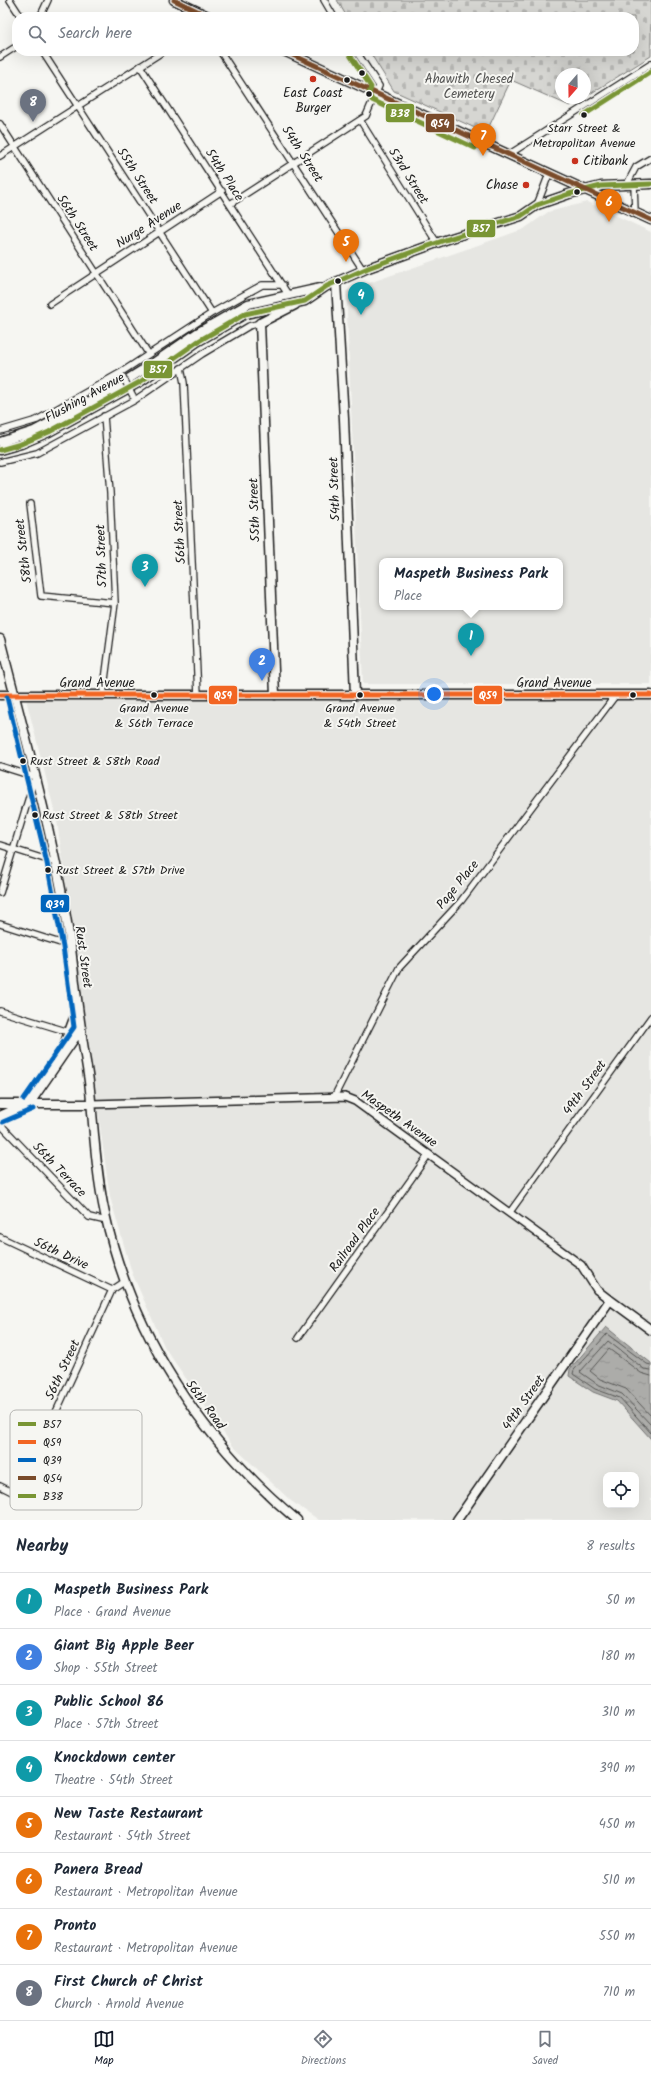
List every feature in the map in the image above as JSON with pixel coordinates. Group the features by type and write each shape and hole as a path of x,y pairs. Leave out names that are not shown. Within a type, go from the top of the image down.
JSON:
{"main road":[{"path":"174,0 199,12"},
{"path":"295,56 651,220"},
{"name":"Flushing Avenue","path":"0,442 34,431 109,391 229,314 248,304 289,296 327,286 363,270 437,243 521,216 537,205 584,189 630,184 651,184"},
{"name":"54th Street","path":"336,282 344,419 355,695"},
{"name":"Flushing Avenue","path":"0,450 28,441 49,432 140,382 197,342 245,314 305,301 327,286"},
{"path":"260,323 305,301"},
{"name":"55th Street","path":"260,323 275,695"},
{"name":"Rust Street","path":"0,639 35,777 54,862 70,946 107,1221 124,1282"},
{"name":"Grand Avenue","path":"0,695 651,695"},
{"path":"59,1060 78,1009"},
{"path":"0,1116 30,1103 81,1029"},
{"name":"Maspeth Avenue","path":"0,1104 91,1104"},
{"name":"56th Road","path":"124,1282 131,1301 167,1372 197,1416 228,1455 272,1500 297,1520"},
{"name":"Maspeth Avenue","path":"610,1300 651,1330"},
{"name":"49th Street","path":"457,1520 610,1300"}],"street":[{"path":"10,0 18,12"},
{"path":"42,12 48,0"},
{"path":"324,0 331,12"},
{"path":"0,57 12,49"},
{"name":"55th Street","path":"45,56 212,313"},
{"path":"0,156 156,56"},
{"name":"54th Street","path":"223,56 363,270"},
{"path":"230,204 366,116 379,86 359,56"},
{"path":"508,155 651,64"},
{"name":"54th Place","path":"140,66 289,296"},
{"name":"53rd Street","path":"360,120 437,243"},
{"name":"56th Street","path":"0,124 148,353"},
{"path":"635,212 630,184 636,167 651,158"},
{"path":"537,205 549,174"},
{"name":"Nurge Avenue","path":"50,304 96,272 222,191"},
{"name":"Flushing Avenue","path":"0,431 37,420 121,375 148,353 212,313 262,285 283,285"},
{"name":"Flushing Avenue","path":"0,462 37,453 134,398 235,334 260,323"},
{"name":"56th Street","path":"181,368 184,383 198,695"},
{"path":"121,375 134,398"},
{"name":"57th Street","path":"103,695 115,603 110,493 104,416"},
{"name":"58th Street","path":"30,504 41,596 115,603"},
{"name":"Page Place","path":"334,1097 399,968 461,900 615,696"},
{"path":"0,766 35,777 0,893"},
{"path":"0,845 54,862"},
{"path":"0,924 70,946"},
{"path":"0,1011 69,1032"},
{"name":"49th Street","path":"510,1212 651,1017"},
{"name":"Maspeth Avenue","path":"91,1104 345,1097 355,1101 581,1265 597,1290 610,1300"},
{"name":"56th Terrace","path":"0,1124 89,1217 107,1221"},
{"name":"Railroad Place","path":"298,1338 429,1154"},
{"name":"56th Drive","path":"0,1237 112,1290"},
{"path":"112,1290 124,1282"},
{"name":"56th Street","path":"57,1410 112,1290"},
{"name":"56th Street","path":"0,1486 10,1491"}],"shaded area":[{"path":"587,202 651,232 651,684 363,684 346,291 524,229 548,212"},
{"path":"25,695 651,695 651,1365 606,1327 570,1369 569,1376 593,1392 617,1401 651,1439 651,1520 319,1520 291,1501 232,1445 165,1348 132,1273 110,1197 57,821"}],"green space":[{"name":"Ahawith Chesed Cemetery","path":"337,0 651,0 651,56 591,93 591,68 555,68 555,99 511,80 486,133 394,91 372,56 639,56 639,12 344,12"}],"water":[{"path":"606,1327 651,1363 651,1439 617,1401 593,1392 569,1376 570,1369"}],"transit line":[{"name":"Q54","path":"174,0 199,12"},
{"name":"Q54","path":"295,56 651,220"},
{"name":"B38","path":"351,56 371,87 369,94 372,100 475,148"},
{"name":"B38","path":"584,115 651,72"},
{"name":"B57","path":"0,450 21,444 49,432 140,382 197,342 245,314 305,301 327,286 368,268 445,240 521,216 537,205 569,194 601,186 651,184"},
{"name":"Q59","path":"0,695 651,695"},
{"name":"Q39","path":"7,697 47,863 63,947 74,1027 24,1099"},
{"name":"Q39","path":"3,1122 33,1109"}],"place":[{"name":"East Coast Burger","path":"313,79"},
{"name":"Starr Street & Metropolitan Avenue","path":"584,115"},
{"name":"First Church of Christ","path":"33,122"},
{"name":"Pronto","path":"483,156"},
{"name":"Citibank","path":"575,161"},
{"name":"Chase","path":"526,185"},
{"name":"Panera Bread","path":"609,222"},
{"name":"New Taste Restaurant","path":"346,262"},
{"name":"Knockdown center","path":"361,315"},
{"name":"Public School 86","path":"145,587"},
{"name":"Maspeth Business Park","path":"471,656"},
{"name":"Giant Big Apple Beer","path":"262,681"},
{"name":"Grand Avenue & 56th Terrace","path":"154,695"},
{"name":"Grand Avenue & 54th Street","path":"360,695"},
{"name":"Rust Street & 58th Road","path":"23,761"},
{"name":"Rust Street & 58th Street","path":"35,815"},
{"name":"Rust Street & 57th Drive","path":"48,870"}]}
